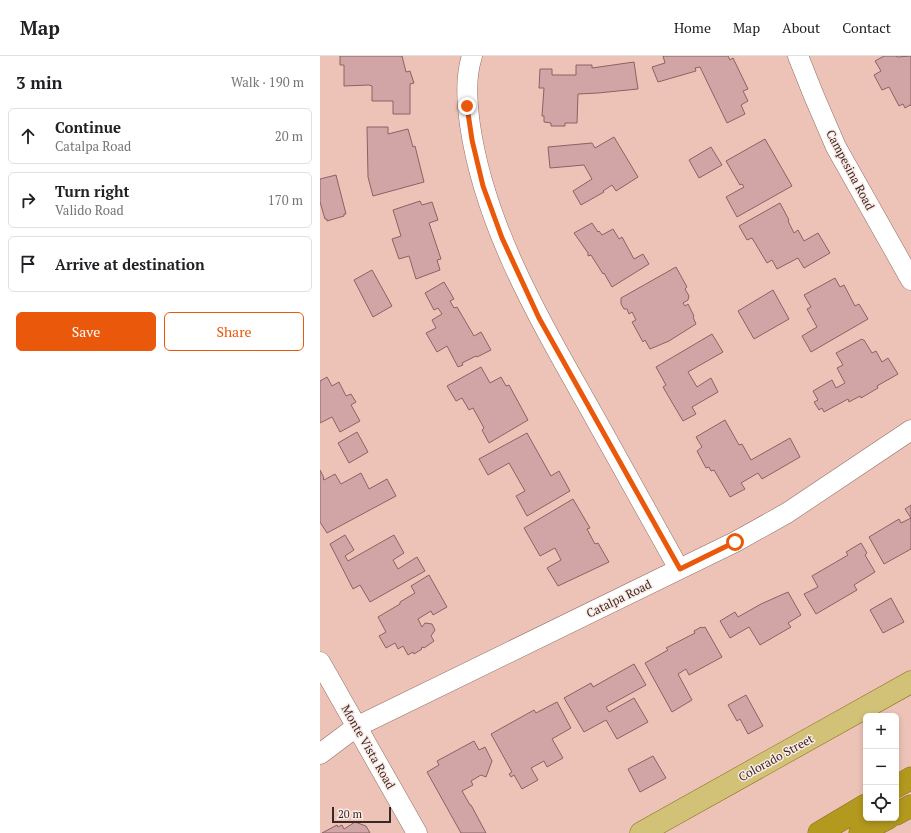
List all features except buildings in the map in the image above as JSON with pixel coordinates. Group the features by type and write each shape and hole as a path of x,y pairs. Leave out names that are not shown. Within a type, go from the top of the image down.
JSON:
{"highway":[{"path":"899,785 911,778"},
{"path":"899,812 911,806"},
{"path":"819,833 863,807"},
{"path":"860,833 882,821"}],"main road":[{"name":"Colorado Street","path":"641,833 911,682"}],"street":[{"path":"472,56 468,70 467,106 472,140 483,186 502,238 539,318 680,569"},
{"name":"Campesina Road","path":"798,56 836,147 911,280"},
{"name":"Catalpa Road","path":"320,754 356,727 735,542 786,513 911,430"},
{"name":"Monte Vista Road","path":"320,662 417,833"}],"route":[{"path":"467,106 472,140 483,186 502,238 539,318 680,569 735,542"}]}
